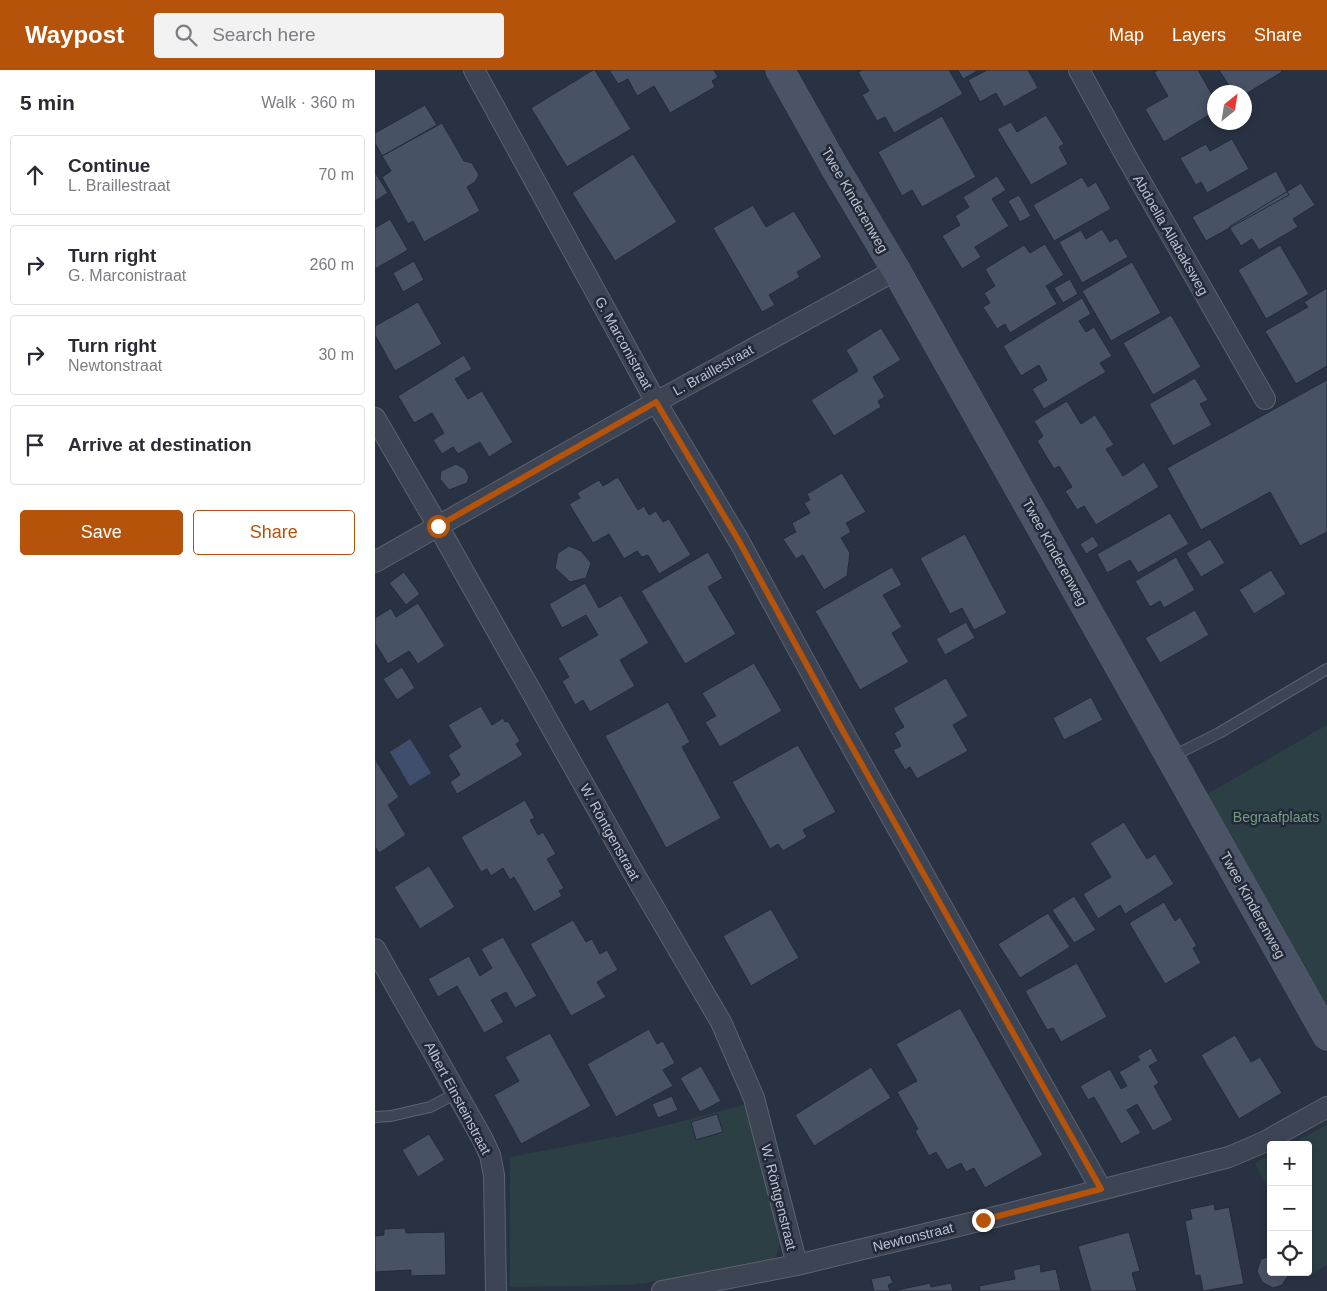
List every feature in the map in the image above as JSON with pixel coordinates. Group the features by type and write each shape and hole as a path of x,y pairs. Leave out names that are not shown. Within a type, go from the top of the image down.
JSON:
{"street":[{"name":"G. Marconistraat","path":"475,70 656,402 739,541 839,724 1101,1189"},
{"name":"Twee Kinderenweg","path":"780,70 896,270 1327,1036"},
{"name":"Abdoella Allabaksweg","path":"1079,70 1265,399"},
{"name":"L. Braillestraat","path":"375,562 656,402 896,270"},
{"name":"W. Röntgenstraat","path":"375,418 633,872 721,1022 753,1098 797,1265"},
{"name":"Albert Einsteinstraat","path":"375,949 457,1093 490,1156 495,1188 496,1291"},
{"name":"Newtonstraat","path":"662,1291 797,1265 1229,1157 1264,1142 1327,1107"}],"lane":[{"path":"1170,757 1219,733 1327,669"},
{"path":"375,1117 391,1116 430,1107 457,1093"}],"green space":[{"name":"Begraafplaats","path":"1327,725 1327,1012 1204,796"},
{"path":"748,1104 781,1242 776,1256 762,1266 631,1285 510,1287 510,1157 632,1134"},
{"path":"1327,1125 1327,1265 1312,1274 1312,1141 1297,1141"},
{"path":"1267,1156 1267,1187 1255,1163"}],"water":[{"path":"410,739 431,773 410,786 390,752"}],"building":[{"path":"595,70 631,129 567,167 531,108"},
{"path":"609,70 714,70 718,77 712,81 715,87 670,113 654,86 637,96 628,79 618,84"},
{"path":"862,70 949,70 963,94 894,133 885,117 877,121 862,95 869,91 858,72"},
{"path":"958,70 979,70 963,79"},
{"path":"987,70 1028,70 1038,88 1004,107 996,93 980,102 968,80"},
{"path":"1158,70 1198,70 1207,86 1207,116 1164,142 1145,109 1168,96 1154,72"},
{"path":"1219,70 1281,70 1282,72 1252,90 1252,85 1229,85"},
{"path":"425,105 437,125 382,156 375,143 375,133"},
{"path":"1046,115 1064,144 1059,147 1068,164 1031,185 997,129 1011,122 1017,132"},
{"path":"942,116 976,177 922,207 912,190 902,196 878,152"},
{"path":"442,123 464,161 472,163 479,175 475,182 467,187 480,211 424,242 413,221 408,224 382,177 391,171 382,156"},
{"path":"1232,139 1249,169 1207,193 1201,182 1196,185 1180,158 1206,144 1210,151"},
{"path":"633,154 677,222 615,261 572,193"},
{"path":"1276,171 1289,195 1206,241 1192,217"},
{"path":"375,172 388,193 375,201"},
{"path":"997,176 1006,190 992,199 1009,226 975,247 981,257 962,269 942,236 960,225 955,216 969,207 963,197"},
{"path":"1082,177 1088,187 1096,182 1111,209 1054,241 1033,205"},
{"path":"1301,183 1315,205 1293,219 1298,227 1259,250 1252,239 1241,246 1229,227"},
{"path":"1019,195 1031,216 1020,222 1008,201"},
{"path":"753,205 766,227 794,211 822,257 797,272 800,277 769,295 775,305 762,312 713,228"},
{"path":"390,219 408,250 375,269 375,228"},
{"path":"1102,229 1110,242 1117,238 1128,257 1082,283 1059,242 1081,230 1086,239"},
{"path":"1045,244 1064,275 1046,286 1057,304 1010,333 1005,324 997,329 983,307 990,303 984,293 995,286 985,269 1024,245 1030,253"},
{"path":"1280,245 1309,294 1266,319 1238,270"},
{"path":"414,261 424,280 403,292 393,273"},
{"path":"1132,262 1161,313 1111,341 1082,291"},
{"path":"1070,279 1078,294 1063,303 1054,288"},
{"path":"1327,288 1327,366 1296,384 1265,331 1308,307 1304,302"},
{"path":"1082,298 1091,314 1079,321 1086,332 1094,327 1112,356 1100,363 1106,372 1044,409 1032,389 1047,380 1039,365 1021,376 1003,346"},
{"path":"418,302 442,344 395,371 375,335 375,326"},
{"path":"1171,315 1201,367 1153,395 1123,343"},
{"path":"881,328 901,360 873,377 885,397 878,401 881,407 834,436 811,400 858,371 846,350"},
{"path":"464,355 472,369 455,379 468,399 482,391 513,442 489,457 480,442 458,454 453,447 442,454 433,440 444,433 432,413 414,423 398,396"},
{"path":"1195,378 1208,400 1200,404 1212,425 1173,446 1149,404"},
{"path":"1327,380 1327,532 1300,546 1270,492 1201,530 1167,468"},
{"path":"1067,401 1081,424 1095,415 1114,445 1106,449 1123,476 1144,462 1159,487 1096,525 1084,506 1077,510 1065,491 1072,487 1059,466 1054,469 1037,441 1043,436 1034,421"},
{"path":"456,464 465,469 469,477 467,483 449,490 440,479 441,471"},
{"path":"842,473 866,512 846,523 851,532 841,538 850,553 847,576 824,590 803,555 796,559 783,539 796,532 792,523 810,513 804,503 810,500 807,494"},
{"path":"618,477 638,510 644,506 649,515 656,511 663,522 669,519 691,555 659,574 648,555 642,557 637,551 624,559 609,534 593,543 569,504 580,498 577,493 599,480 603,486"},
{"path":"1170,513 1189,544 1138,573 1130,560 1107,573 1097,554"},
{"path":"965,534 1007,613 974,630 962,608 950,614 920,558"},
{"path":"1093,536 1099,546 1086,554 1080,544"},
{"path":"1210,539 1225,563 1201,577 1186,553"},
{"path":"569,546 581,551 591,563 586,578 570,582 555,568 558,553"},
{"path":"708,552 723,578 708,587 736,634 685,664 641,591"},
{"path":"1176,557 1195,590 1164,608 1160,601 1150,607 1135,581"},
{"path":"892,567 902,585 883,595 902,627 892,633 909,662 860,690 815,611"},
{"path":"1271,570 1286,594 1254,614 1239,590"},
{"path":"404,572 420,594 406,605 389,583"},
{"path":"585,583 599,608 621,595 649,643 620,660 635,686 590,712 583,700 575,705 562,681 569,677 558,658 598,635 586,615 562,628 549,604"},
{"path":"418,603 445,646 418,664 409,651 388,664 375,643 375,618 391,608 396,617"},
{"path":"1195,610 1209,635 1160,663 1145,638"},
{"path":"966,622 975,638 945,655 936,639"},
{"path":"754,663 782,711 720,747 705,722 716,716 702,693"},
{"path":"402,667 415,688 397,700 383,679"},
{"path":"946,678 968,716 953,725 968,751 917,779 910,767 905,770 893,750 901,746 894,733 904,727 893,708"},
{"path":"1091,697 1103,720 1064,740 1053,718"},
{"path":"668,702 690,742 682,747 721,818 666,848 605,736"},
{"path":"481,706 492,725 503,718 505,722 508,721 520,741 516,744 523,755 457,794 450,782 460,775 448,755 461,747 448,725"},
{"path":"798,745 836,812 803,830 807,837 783,851 778,844 770,849 732,782"},
{"path":"375,759 399,797 388,805 406,835 379,853 375,847"},
{"path":"525,800 535,818 530,820 538,835 543,832 556,854 547,859 564,888 559,891 562,896 534,912 514,877 510,880 503,868 491,876 487,869 481,872 461,837"},
{"path":"1124,822 1147,859 1155,854 1174,884 1125,914 1120,905 1098,919 1083,894 1111,877 1090,843"},
{"path":"429,866 455,907 420,929 394,887"},
{"path":"1074,896 1096,930 1074,943 1052,910"},
{"path":"1164,902 1175,921 1180,917 1197,946 1193,948 1201,963 1165,984 1129,923"},
{"path":"771,909 799,958 751,986 723,936"},
{"path":"1048,913 1070,947 1020,978 998,944"},
{"path":"573,920 586,942 592,939 600,954 607,950 618,970 597,982 606,997 571,1016 530,944"},
{"path":"503,937 537,996 515,1008 506,992 491,1000 504,1022 484,1033 457,986 438,997 428,979 469,956 480,976 492,968 481,949"},
{"path":"1077,963 1107,1017 1061,1042 1053,1028 1047,1030 1025,991"},
{"path":"960,1008 1043,1155 985,1188 974,1168 966,1172 961,1163 947,1170 936,1152 929,1156 915,1131 918,1129 897,1092 917,1081 896,1044"},
{"path":"649,1029 657,1044 663,1041 675,1063 663,1070 673,1086 616,1117 587,1064"},
{"path":"550,1033 591,1106 521,1144 494,1095 519,1081 505,1057"},
{"path":"1235,1035 1251,1062 1260,1057 1282,1093 1239,1119 1201,1055"},
{"path":"1151,1048 1158,1061 1149,1066 1159,1083 1154,1086 1173,1120 1153,1131 1137,1104 1127,1110 1141,1133 1121,1144 1094,1097 1088,1100 1080,1086 1110,1069 1121,1089 1127,1086 1119,1072 1140,1060 1137,1056"},
{"path":"701,1066 721,1101 700,1112 680,1078"},
{"path":"871,1067 891,1098 814,1146 795,1115"},
{"path":"672,1096 678,1110 658,1118 652,1104"},
{"path":"717,1114 723,1132 696,1140 691,1122"},
{"path":"429,1134 445,1160 418,1177 402,1150"},
{"path":"1214,1204 1215,1210 1229,1207 1244,1284 1203,1291 1200,1275 1195,1276 1185,1221 1192,1219 1190,1209"},
{"path":"405,1228 406,1233 445,1232 446,1275 411,1276 411,1270 375,1272 375,1236 384,1235 384,1229"},
{"path":"1129,1232 1140,1271 1132,1273 1137,1291 1091,1291 1078,1246"},
{"path":"1267,1257 1267,1276 1288,1276 1282,1285 1273,1288 1262,1282 1257,1271 1261,1259"},
{"path":"1040,1264 1041,1272 1056,1269 1061,1291 980,1291 979,1286 1015,1279 1013,1270"},
{"path":"890,1275 893,1283 888,1285 890,1291 874,1291 871,1279"},
{"path":"930,1283 931,1287 951,1283 953,1291 893,1291"}],"route":[{"path":"438,526 656,402 739,541 839,724 1101,1189 983,1220"}]}
